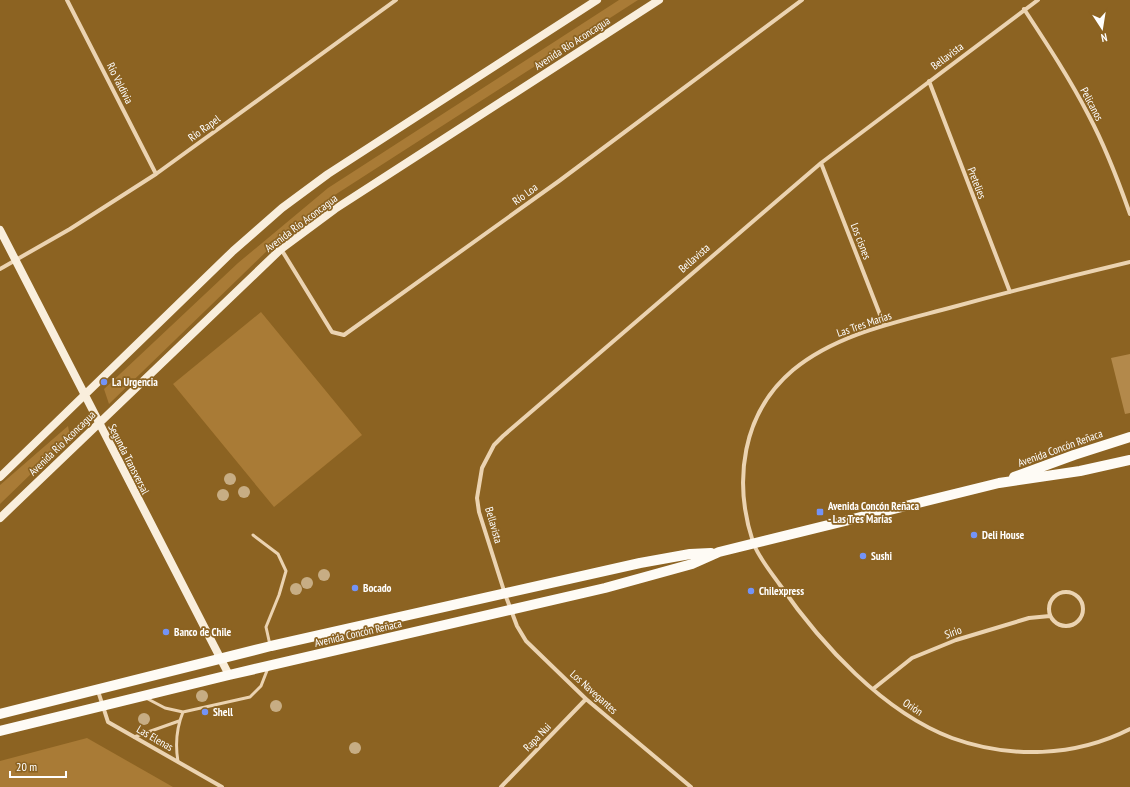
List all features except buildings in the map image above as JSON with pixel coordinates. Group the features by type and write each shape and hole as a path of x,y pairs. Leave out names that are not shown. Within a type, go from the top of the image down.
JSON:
{"main road":[{"name":"Avenida Concón Reñaca","path":"999,483 1074,455 1130,437"},
{"name":"Avenida Concón Reñaca","path":"0,714 271,646 640,563 690,554 719,552 999,483 1080,471 1130,460"},
{"name":"Avenida Concón Reñaca","path":"0,731 229,675 612,586 692,564 719,552"}],"street":[{"name":"Río Valdivia","path":"67,0 156,174"},
{"name":"Río Rapel","path":"0,269 16,261 156,174 396,0"},
{"name":"Avenida Río Aconcagua","path":"0,477 233,251 282,208 328,174 597,0"},
{"name":"Avenida Río Aconcagua","path":"0,518 281,249 336,209 659,0"},
{"name":"Río Loa","path":"281,249 332,332 344,335 559,181 802,0"},
{"name":"Bellavista","path":"505,594 477,498 482,468 494,445 718,249 821,163 928,81 1038,0"},
{"name":"Pelicanos","path":"1024,9 1067,75 1089,116 1114,168 1130,214"},
{"name":"Pretelies","path":"928,81 1010,292"},
{"name":"Los cisnes","path":"821,163 884,326"},
{"name":"Segunda Transversal","path":"0,230 84,396 229,675"},
{"name":"Las Tres Marías","path":"754,544 744,507 742,468 746,449 758,413 780,383 807,360 840,341 884,326 1130,262"},
{"name":"Orión","path":"754,544 770,571 808,622 840,657 874,689 910,717 931,729 974,745 997,750 1042,752 1064,750 1106,740 1130,729"},
{"path":"1069,592 1078,597 1081,602 1082,613 1076,623 1068,626 1062,626 1050,616 1050,602 1058,594 1069,592"},
{"name":"Los Navegantes","path":"505,594 517,626 526,641 586,699 685,785 692,787"},
{"name":"Sirio","path":"874,689 912,658 956,640 1029,618 1050,616"},
{"name":"Las Elenas","path":"98,690 108,722 222,787"},
{"name":"Rapa Nui","path":"501,787 586,699"}],"lane":[{"path":"253,535 278,554 286,571 279,595 266,627 271,646"},
{"path":"143,696 165,708 183,712 250,697 261,686 269,666"},
{"path":"178,762 176,741 179,721 183,712"},
{"path":"134,737 179,721"}],"shaded area":[{"path":"619,0 638,0 327,200 271,247 109,404 104,389 238,263 328,188"},
{"path":"261,312 362,435 274,507 173,384"},
{"path":"68,426 70,436 0,504 0,485"},
{"path":"87,738 173,787 0,787 0,761"}],"place":[{"name":"La Urgencia","path":"104,382"},
{"name":"Avenida Concón Reñaca - Las Tres Marías","path":"820,512"},
{"name":"Deli House","path":"974,535"},
{"name":"Sushi","path":"863,556"},
{"name":"Bocado","path":"355,588"},
{"name":"Chilexpress","path":"751,591"},
{"name":"Banco de Chile","path":"166,632"},
{"name":"Shell","path":"205,712"}]}
